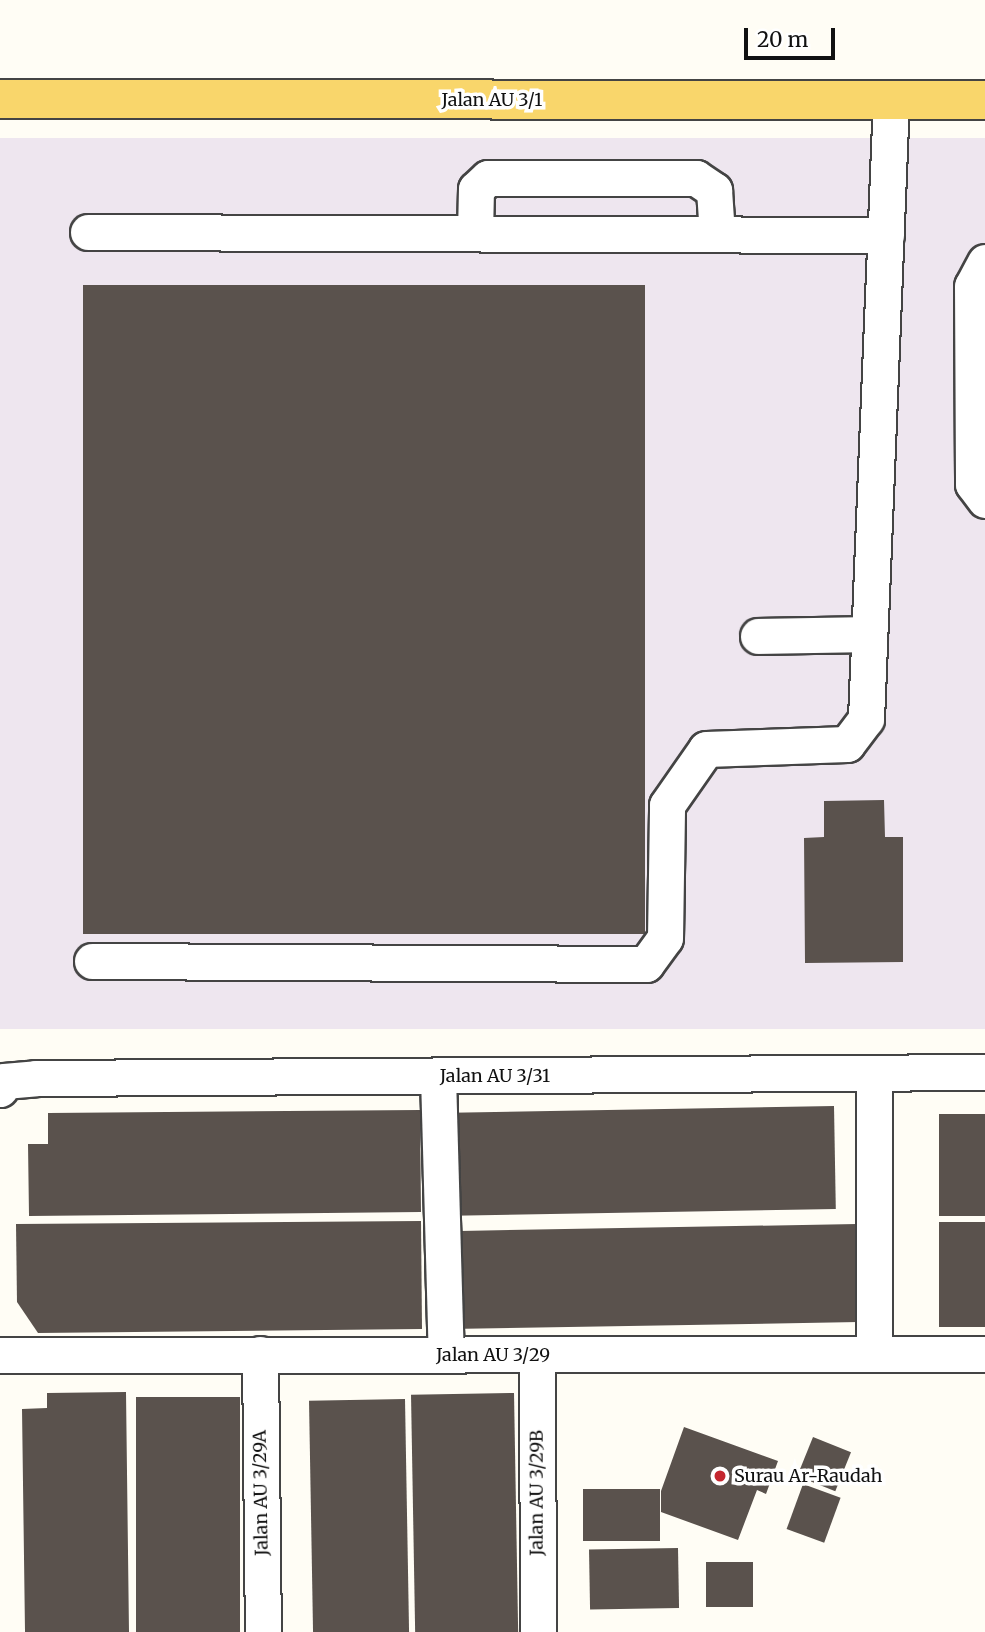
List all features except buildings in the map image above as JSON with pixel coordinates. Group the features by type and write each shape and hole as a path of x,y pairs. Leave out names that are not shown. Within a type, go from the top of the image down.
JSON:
{"main road":[{"name":"Jalan AU 3/1","path":"0,99 985,100"}],"street":[{"path":"92,961 646,964 665,938 667,805 706,749 847,744 866,719 891,100"},
{"path":"475,233 476,189 488,178 682,178 714,190 717,234"},
{"path":"88,232 886,235"},
{"path":"985,262 972,286 973,484 985,500"},
{"path":"758,636 870,634"},
{"name":"Jalan AU 3/31","path":"2,1085 438,1076 985,1072"},
{"path":"874,1073 874,1354"},
{"path":"438,1076 446,1355"},
{"name":"Jalan AU 3/29A","path":"260,1354 263,1632"},
{"name":"Jalan AU 3/29","path":"0,1355 985,1354"},
{"name":"Jalan AU 3/29B","path":"537,1355 538,1632"}],"shaded area":[{"path":"0,138 985,138 985,1029 0,1029"}],"place":[{"name":"Surau Ar-Raudah","path":"720,1476"}]}
